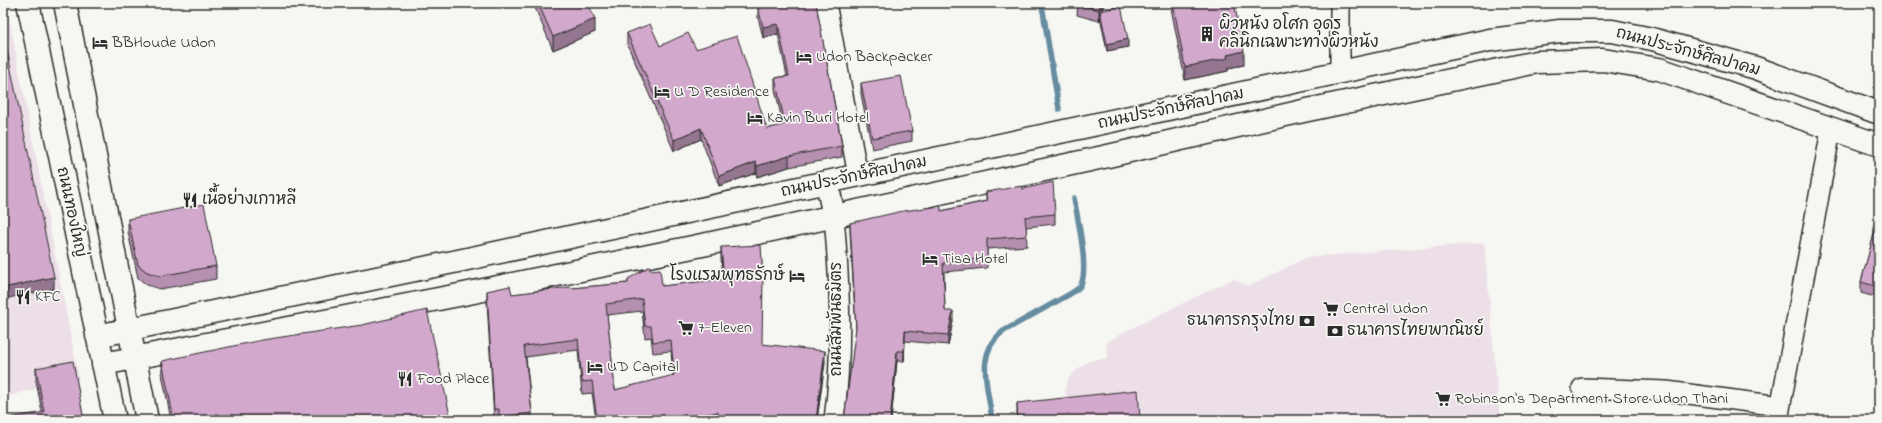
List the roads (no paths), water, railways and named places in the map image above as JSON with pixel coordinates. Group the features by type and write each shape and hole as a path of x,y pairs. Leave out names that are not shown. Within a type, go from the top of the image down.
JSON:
{"street":[{"name":"ถนนทองใหญ่","path":"28,3 115,420"},
{"path":"65,3 147,420"},
{"path":"826,3 858,176"},
{"path":"1339,103 1340,3"},
{"name":"ถนนประจักษ์ศิลปาคม","path":"97,336 458,262 1490,40 1560,31 1612,31 1652,39 1756,68 1879,113"},
{"name":"ถนนประจักษ์ศิลปาคม","path":"103,364 464,294 834,217 1339,103 1537,62 1603,60 1659,69 1831,130 1879,145"},
{"path":"1582,388 1666,391 1779,413 1831,130 1840,100"},
{"path":"1103,123 1108,156"},
{"path":"827,182 834,217"},
{"name":"ถนนสัมพันธมิตร","path":"834,217 841,328 838,392 834,420"},
{"path":"517,249 523,282"},
{"path":"458,262 464,294"}],"waterway":[{"path":"1040,3 1043,11 1059,109"},
{"path":"992,420 985,373 988,351 993,341 1002,332 1070,294 1080,286 1083,279 1084,269 1082,244 1074,198"}],"place":[{"name":"ผิวหนัง อโศก อุดร คลินิกเฉพาะทางผิวหนัง","path":"1207,34"},
{"name":"BBHoude Udon","path":"100,43"},
{"name":"Udon Backpacker","path":"804,57"},
{"name":"U D Residence","path":"662,92"},
{"name":"Kavin Buri Hotel","path":"755,118"},
{"name":"เนื้อย่างเกาหลี","path":"190,200"},
{"name":"Tisa Hotel","path":"930,259"},
{"name":"โรงเเรมพุทธรักษ์","path":"797,276"},
{"name":"KFC","path":"23,297"},
{"name":"Central Udon","path":"1331,309"},
{"name":"ธนาคารกรุงไทย","path":"1307,321"},
{"name":"7-Eleven","path":"686,328"},
{"name":"ธนาคารไทยพาณิชย์","path":"1335,331"},
{"name":"UD Capital","path":"595,367"},
{"name":"Food Place","path":"405,379"},
{"name":"Robinson's Department Store Udon Thani","path":"1443,399"}]}
